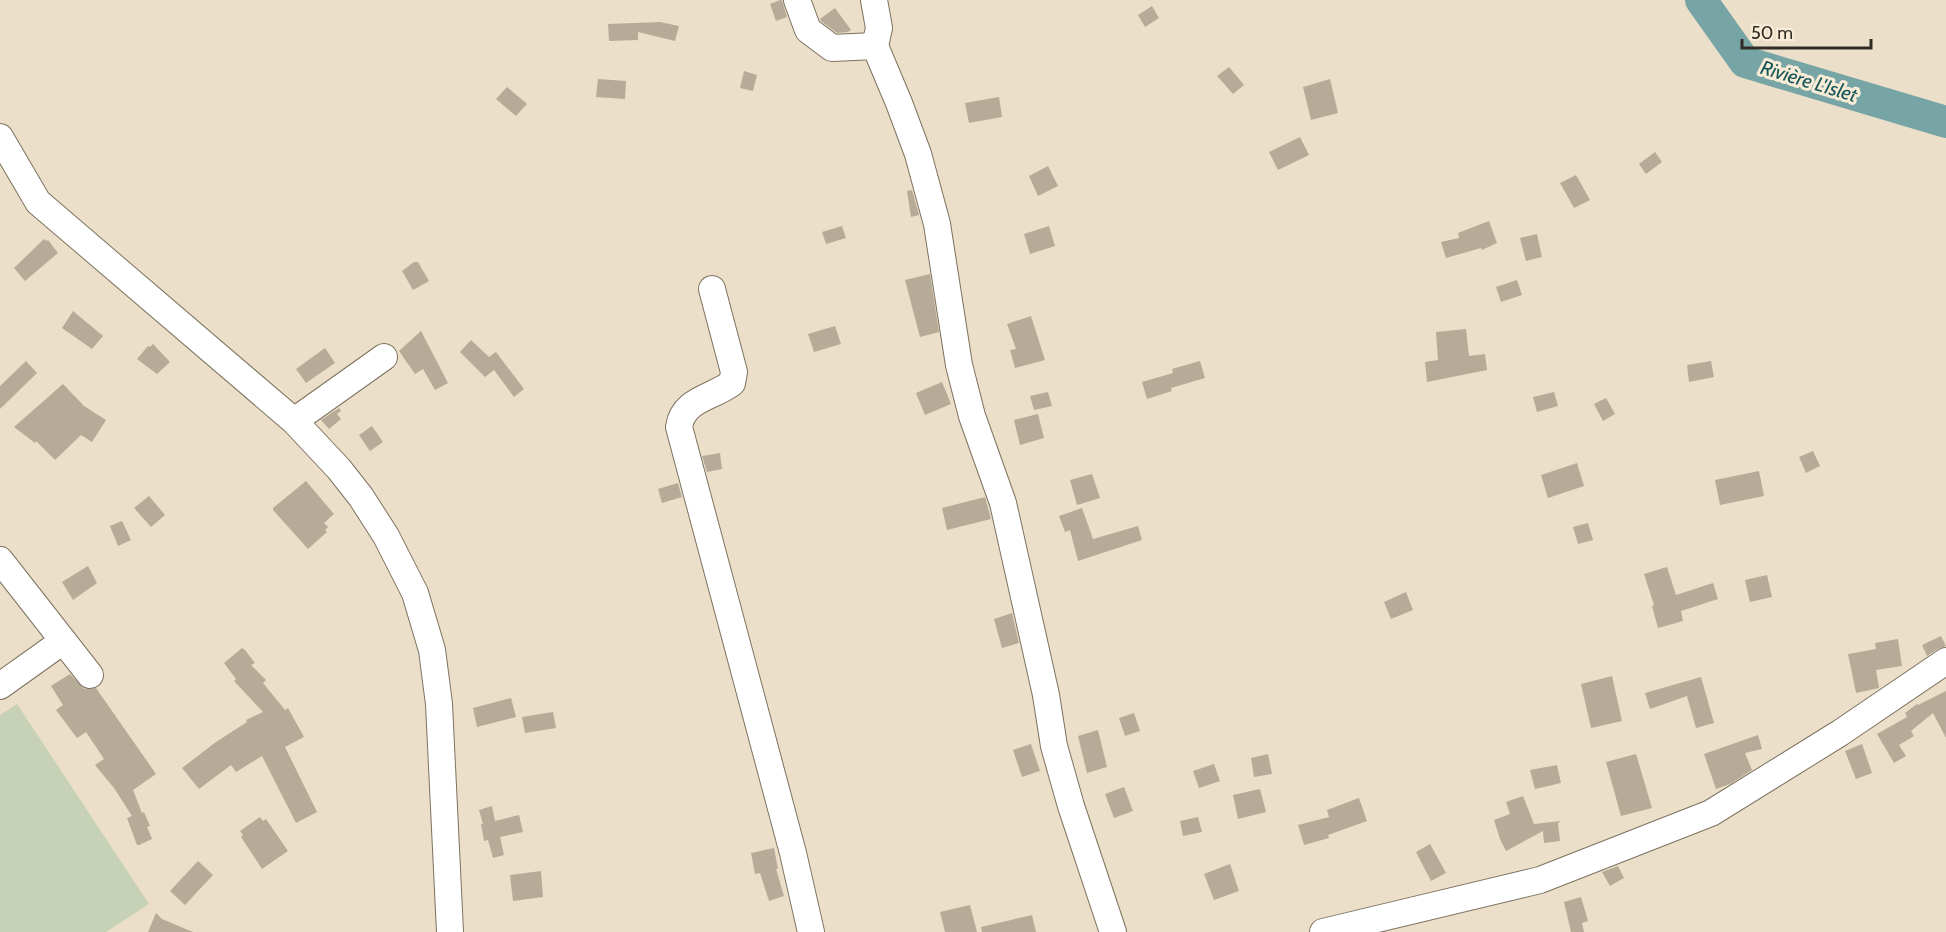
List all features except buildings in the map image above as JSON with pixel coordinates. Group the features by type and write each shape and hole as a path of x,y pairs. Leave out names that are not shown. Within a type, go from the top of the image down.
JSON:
{"street":[{"path":"797,0 808,30 832,48 874,46"},
{"path":"874,0 879,28 874,46 899,103 921,164 936,224 959,365 979,435 1003,502 1046,695 1054,746 1071,806 1113,932"},
{"path":"0,137 38,202 294,421 339,469 361,497 386,536 415,593 432,650 440,704 450,932"},
{"path":"712,289 734,372 732,383 723,390 690,405 681,416 679,427 793,853 811,932"},
{"path":"294,421 384,357"},
{"path":"0,560 90,675"},
{"path":"0,686 63,641"},
{"path":"1323,932 1540,880 1711,813 1839,733 1946,660"}],"green space":[{"path":"17,704 149,904 106,932 0,932 0,715"}],"waterway":[{"name":"Rivière L'Islet","path":"1701,0 1745,62 1946,122"}]}
